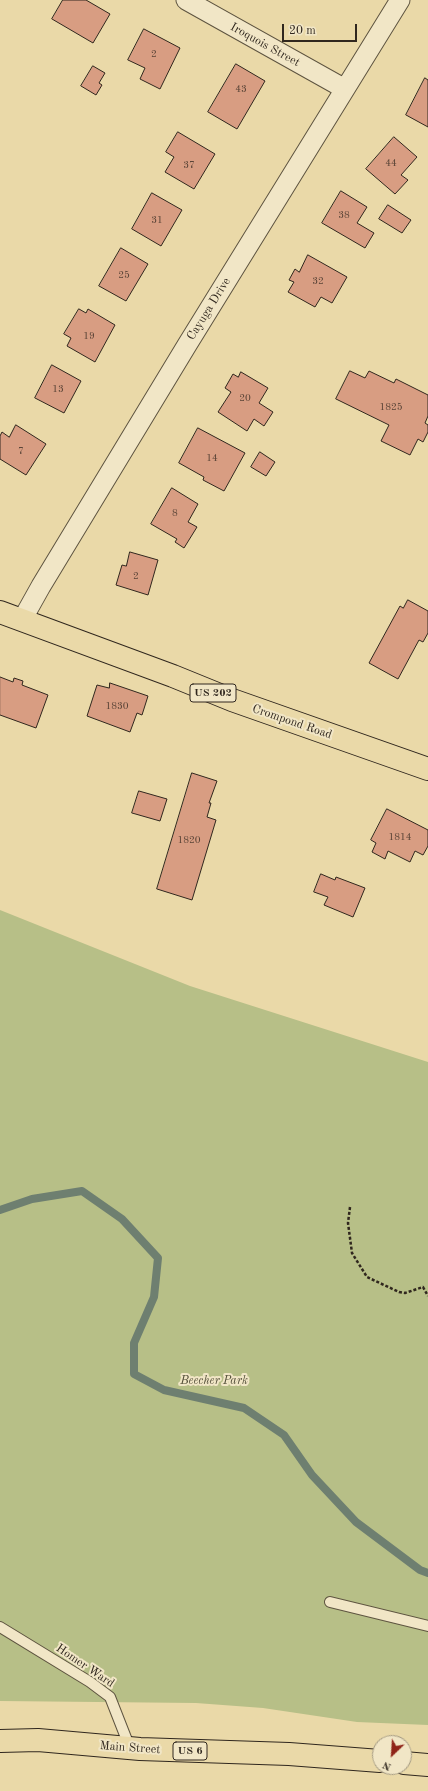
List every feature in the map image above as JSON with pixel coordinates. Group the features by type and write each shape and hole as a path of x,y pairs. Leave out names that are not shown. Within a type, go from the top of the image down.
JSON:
{"main road":[{"name":"Crompond Road","path":"0,612 173,676 232,700 428,769"},
{"name":"Main Street","path":"0,1741 38,1740 130,1748 289,1754 372,1760"},
{"path":"412,1764 428,1765"}],"street":[{"name":"Iroquois Street","path":"186,0 344,89"},
{"name":"Cayuga Drive","path":"22,620 182,352 400,0"}],"lane":[{"path":"330,1602 428,1626"},
{"name":"Homer Ward","path":"0,1627 90,1682 110,1698 130,1748"}],"path":[{"path":"350,1207 348,1224 352,1253 367,1277 399,1292 406,1293 424,1288 428,1296"}],"green space":[{"name":"Beecher Park","path":"0,910 190,986 428,1062 428,1725 357,1722 263,1708 196,1703 0,1701"}],"building":[{"path":"63,0 86,0 110,14 93,43 52,19"},
{"path":"144,29 180,48 160,89 140,79 145,68 128,60"},
{"path":"236,64 265,81 237,129 208,112"},
{"path":"93,66 105,73 99,83 102,85 96,95 81,86"},
{"path":"425,78 428,80 428,127 406,115"},
{"path":"178,132 215,154 194,189 165,172 174,157 166,152"},
{"path":"394,137 417,157 401,175 408,180 395,194 366,169"},
{"path":"341,191 367,207 357,223 374,233 365,248 322,223"},
{"path":"152,193 182,210 161,246 132,229"},
{"path":"388,205 411,220 402,233 379,219"},
{"path":"121,248 148,264 126,301 99,286"},
{"path":"308,255 347,277 332,303 321,297 315,307 288,292 294,282 289,280 295,269 299,272"},
{"path":"79,309 86,313 88,309 115,325 95,362 67,346 71,338 64,334"},
{"path":"52,365 81,381 64,413 35,398"},
{"path":"350,371 365,378 369,371 394,383 396,379 428,395 428,416 425,423 428,425 428,432 423,442 418,439 410,455 381,441 389,425 336,399"},
{"path":"241,372 268,388 259,403 273,412 264,426 254,419 247,431 218,412 231,392 225,388 233,374 238,377"},
{"path":"16,425 46,444 26,475 0,459 0,436 2,432 9,437"},
{"path":"198,428 245,453 224,491 203,480 204,477 179,463"},
{"path":"260,452 275,462 266,476 251,467"},
{"path":"172,488 198,504 188,522 197,527 184,548 175,542 177,539 151,524"},
{"path":"130,552 158,560 148,595 116,585 122,565 126,566"},
{"path":"408,600 428,611 428,633 423,642 419,640 398,679 369,663 400,606 403,608"},
{"path":"0,677 13,682 14,678 23,681 22,685 48,695 36,728 0,715"},
{"path":"110,683 148,696 142,715 137,713 130,732 87,716 97,685 109,688"},
{"path":"192,773 217,781 209,803 211,803 207,817 216,820 192,900 157,889"},
{"path":"139,791 167,799 160,821 132,813"},
{"path":"387,809 428,830 428,846 423,855 415,851 410,862 388,851 385,859 372,852 376,843 371,840"},
{"path":"321,874 335,880 336,877 365,888 353,917 324,905 328,897 314,892"}],"waterway":[{"path":"0,1210 32,1199 82,1191 122,1219 158,1258 154,1297 134,1343 134,1374 164,1390 244,1408 284,1435 312,1475 356,1522 420,1570 428,1573"}]}
